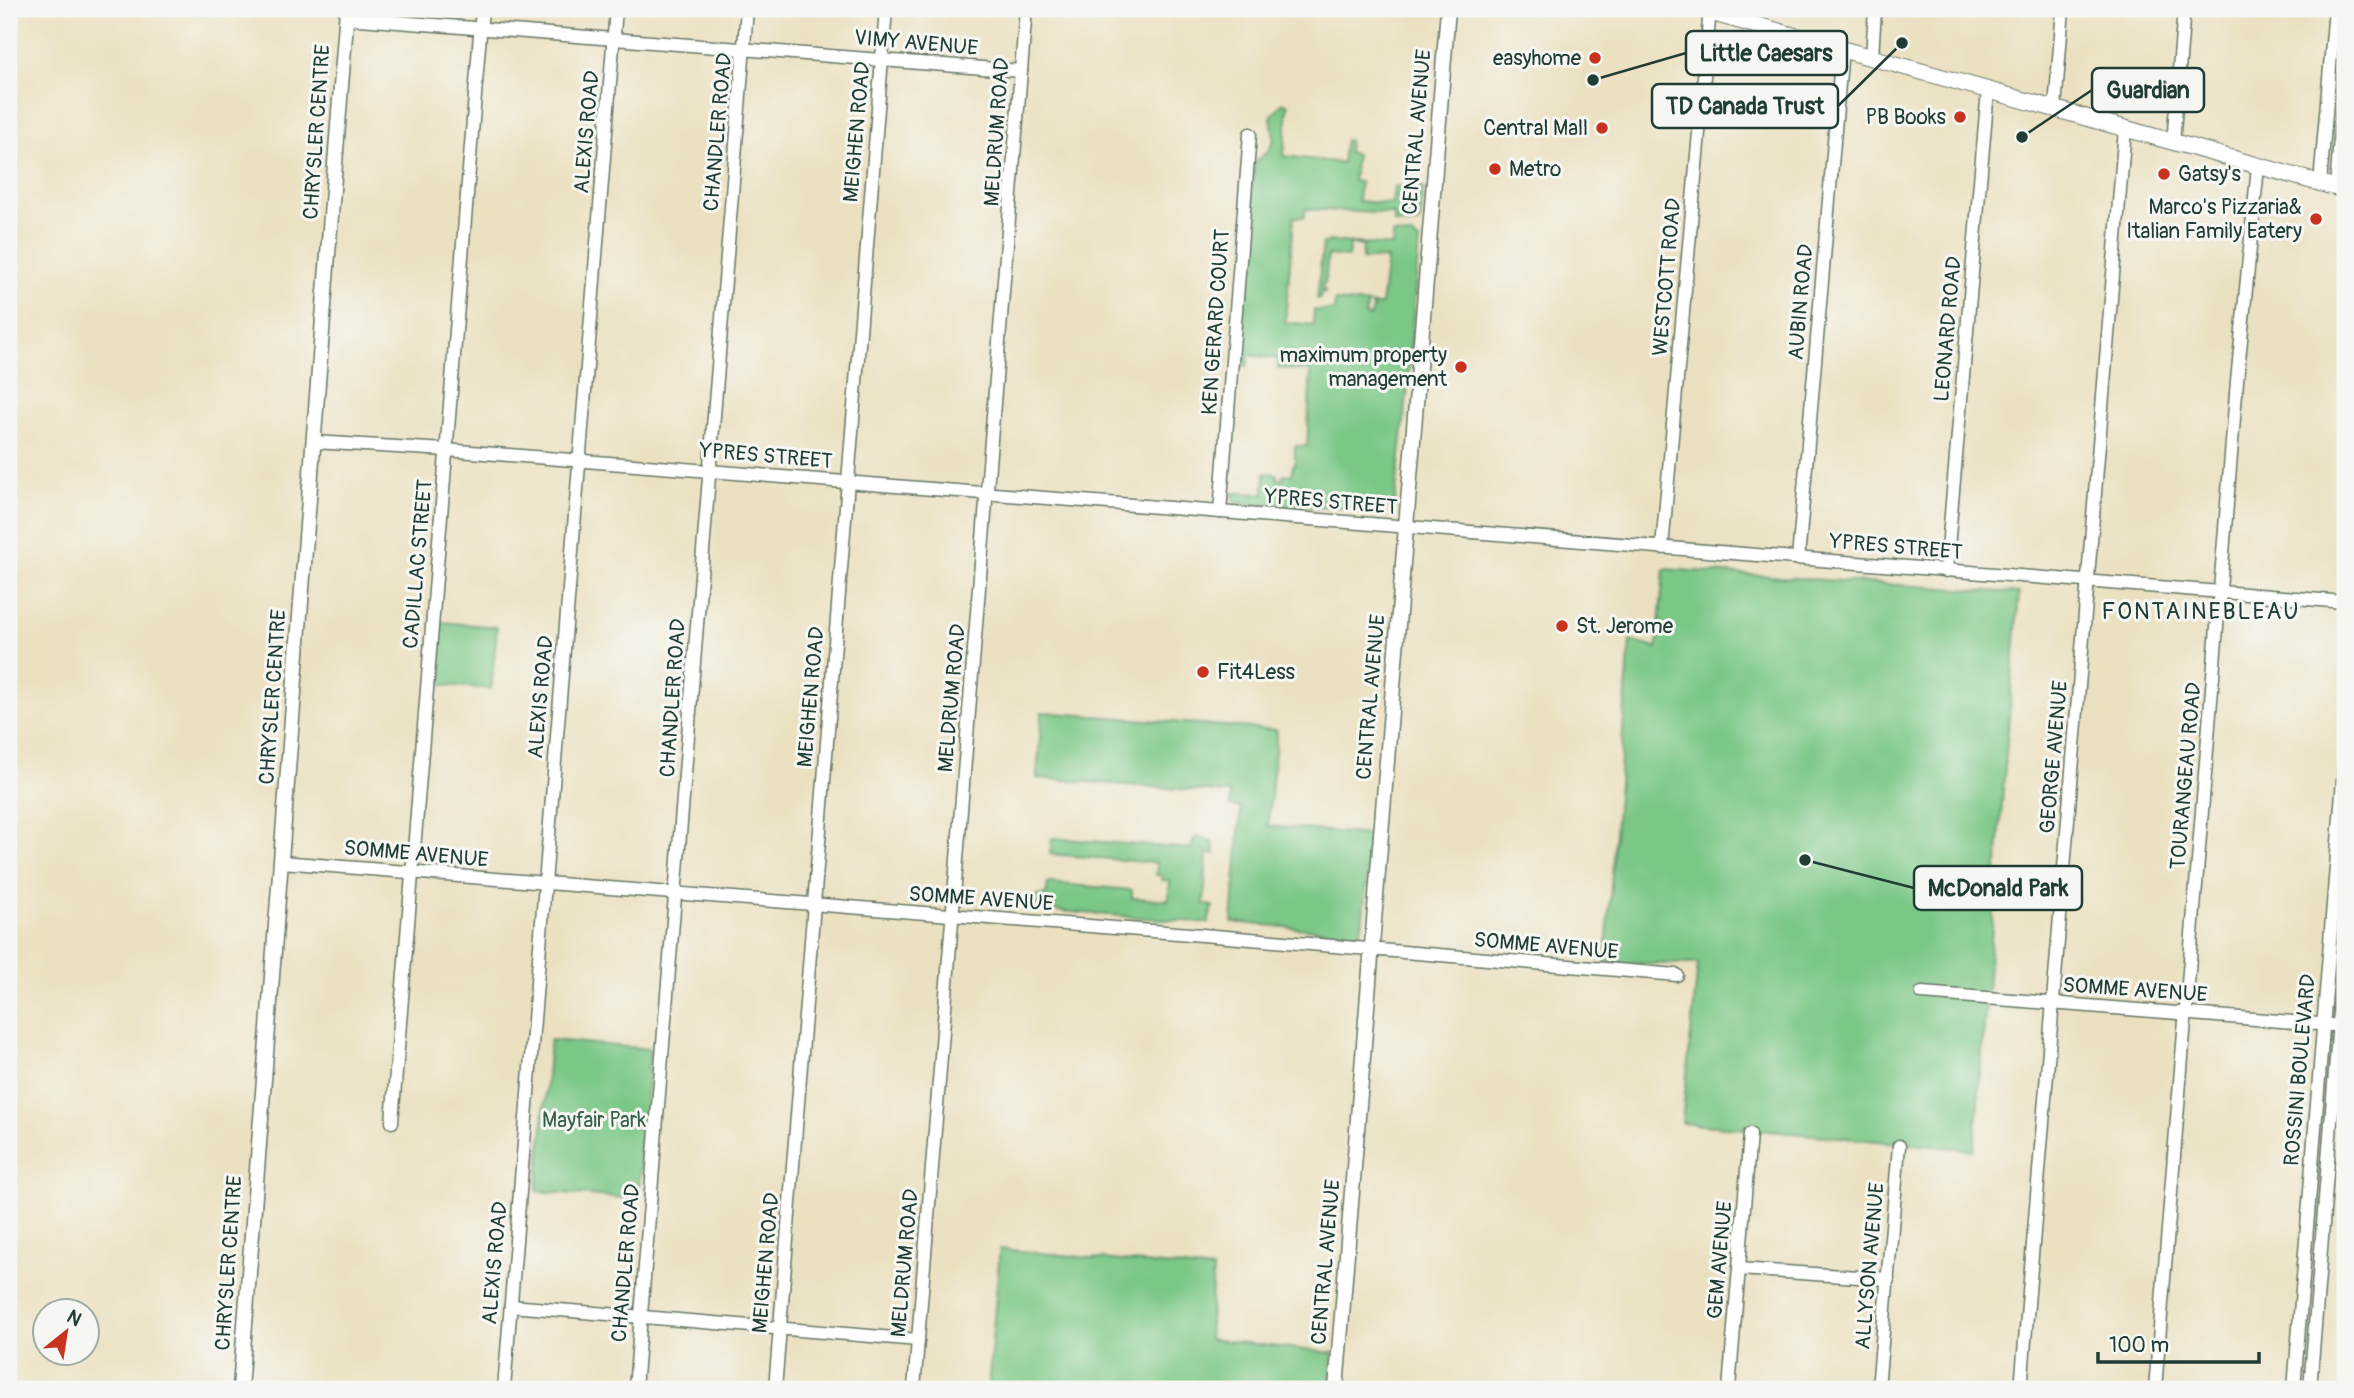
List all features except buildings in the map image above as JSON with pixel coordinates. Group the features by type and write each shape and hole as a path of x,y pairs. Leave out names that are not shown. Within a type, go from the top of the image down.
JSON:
{"main road":[{"path":"1706,10 2334,187"}],"street":[{"name":"CADILLAC STREET","path":"392,1122 482,9"},
{"name":"ALEXIS ROAD","path":"504,1389 617,9"},
{"name":"CHANDLER ROAD","path":"635,1389 747,9"},
{"name":"MEIGHEN ROAD","path":"775,1389 886,9"},
{"name":"MELDRUM ROAD","path":"914,1389 1026,9"},
{"name":"CENTRAL AVENUE","path":"1336,1389 1448,9"},
{"path":"1872,57 1875,9"},
{"path":"2055,108 2063,9"},
{"path":"2173,143 2184,9"},
{"path":"2334,187 2328,96 2335,9"},
{"name":"WESTCOTT ROAD","path":"1662,548 1706,10"},
{"name":"VIMY AVENUE","path":"347,13 481,28 1021,71"},
{"name":"CHRYSLER CENTRE","path":"240,1389 347,13"},
{"name":"AUBIN ROAD","path":"1798,559 1842,49"},
{"path":"2334,187 2345,75"},
{"name":"LEONARD ROAD","path":"1946,571 1988,90"},
{"path":"2328,96 2344,97"},
{"name":"GEORGE AVENUE","path":"2021,1389 2126,129"},
{"name":"KEN GERARD COURT","path":"1220,512 1250,134"},
{"name":"TOURANGEAU ROAD","path":"2155,1389 2237,381 2258,166"},
{"name":"YPRES STREET","path":"314,442 446,450 2345,602"},
{"name":"ROSSINI BOULEVARD","path":"2294,1389 2345,755"},
{"name":"SOMME AVENUE","path":"281,863 1677,975"},
{"name":"ROSSINI BOULEVARD","path":"2309,1389 2342,1026 2345,945"},
{"name":"SOMME AVENUE","path":"1922,993 2342,1026"},
{"name":"GEM AVENUE","path":"1728,1389 1750,1134"},
{"name":"ALLYSON AVENUE","path":"1878,1389 1899,1146"},
{"path":"1739,1269 1888,1279"},
{"path":"511,1306 918,1340"}],"green space":[{"path":"1283,102 1288,105 1284,156 1342,163 1345,140 1349,140 1348,152 1356,154 1353,181 1360,182 1358,201 1392,204 1394,186 1423,188 1420,223 1413,225 1394,223 1394,214 1305,209 1305,217 1294,217 1285,322 1313,325 1314,310 1334,311 1335,301 1368,304 1365,316 1371,317 1371,305 1381,305 1387,259 1362,259 1363,246 1350,244 1348,257 1328,255 1325,284 1322,284 1325,293 1321,292 1320,299 1317,299 1323,243 1327,244 1328,241 1392,246 1393,234 1412,236 1419,241 1407,395 1394,508 1291,506 1236,503 1233,500 1233,493 1264,494 1265,473 1277,474 1277,479 1282,480 1283,474 1292,475 1295,446 1307,446 1311,371 1278,368 1279,359 1249,355 1247,366 1238,364 1254,166 1272,145 1274,137 1271,117"},
{"path":"1664,569 2019,593 1974,1150 1682,1123 1698,964 1605,963 1630,641 1657,648"},
{"path":"441,622 497,627 491,689 435,684"},
{"path":"1042,712 1277,730 1268,826 1371,835 1359,934 1232,922 1241,808 1230,806 1230,793 1037,778"},
{"path":"1198,836 1213,843 1215,854 1207,853 1204,904 1213,906 1208,923 1037,911 1036,896 1046,895 1048,883 1132,890 1132,898 1168,900 1170,881 1162,880 1162,875 1156,875 1157,863 1050,854 1052,838 1192,849 1193,840"},
{"name":"Mayfair Park","path":"550,1040 650,1049 638,1199 537,1191"},
{"path":"1000,1249 1213,1270 1209,1339 1333,1353 1330,1389 988,1389"}],"place":[{"name":"TD Canada Trust","path":"1902,43"},
{"name":"easyhome","path":"1595,58"},
{"name":"Little Caesars","path":"1593,80"},
{"name":"PB Books","path":"1960,117"},
{"name":"Central Mall","path":"1602,128"},
{"name":"Guardian","path":"2022,137"},
{"name":"Metro","path":"1495,169"},
{"name":"Gatsy's","path":"2164,174"},
{"name":"Marco's Pizzaria& Italian Family Eatery","path":"2316,219"},
{"name":"maximum property management","path":"1461,367"},
{"name":"St. Jerome","path":"1562,626"},
{"name":"Fit4Less","path":"1203,672"},
{"name":"McDonald Park","path":"1805,860"}],"district":[{"name":"FONTAINEBLEAU","path":"2201,611"}]}
